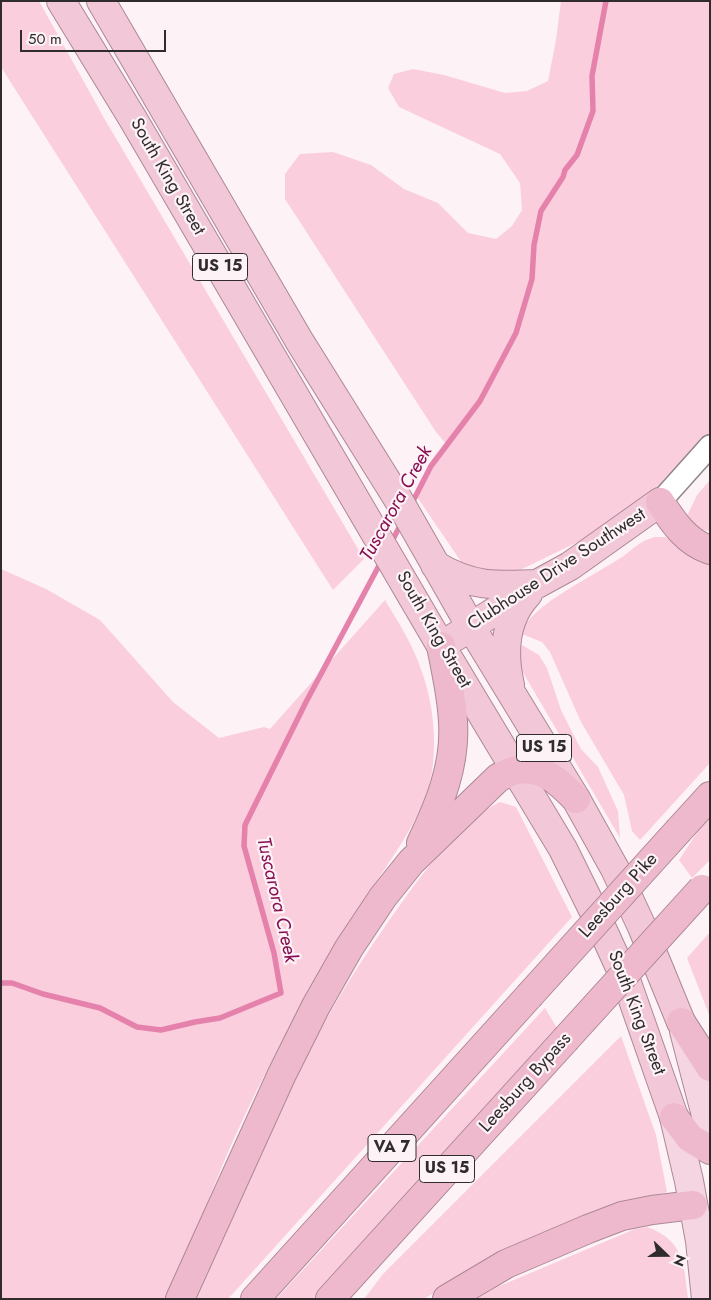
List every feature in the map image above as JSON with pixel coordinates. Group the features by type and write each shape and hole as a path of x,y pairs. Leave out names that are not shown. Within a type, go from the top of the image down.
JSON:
{"highway":[{"name":"South King Street","path":"61,1 133,119 441,646 563,849 630,991 674,1117"},
{"name":"South King Street","path":"100,1 300,342 398,499 471,627 576,799 614,869 642,927 681,1022"},
{"path":"660,502 688,539 710,550"},
{"name":"Clubhouse Drive Southwest","path":"441,646 537,584 570,566 660,502"},
{"path":"435,564 451,574 483,585 537,584"},
{"path":"513,697 505,654 511,619 518,604 537,584"},
{"path":"411,862 437,808 445,786 451,757 454,723 441,646"},
{"path":"180,1299 282,1074 316,1006 354,940 383,897 411,862 498,778 516,770 532,770 556,779 576,799"},
{"name":"Leesburg Pike","path":"255,1299 710,796"},
{"name":"Leesburg Bypass","path":"330,1299 707,885"},
{"name":"US 15","path":"681,1022 710,1067"},
{"path":"674,1117 690,1138 710,1150"},
{"path":"447,1299 506,1264 622,1216 693,1205"}],"main road":[{"name":"South King Street","path":"681,1022 710,1131"},
{"name":"South King Street","path":"674,1117 700,1241 706,1299"}],"street":[{"name":"Clubhouse Drive Southwest","path":"660,502 710,446"}],"shaded area":[{"path":"1,1 39,1 104,118 364,559 333,590 1,67"},
{"path":"561,1 710,1 710,447 660,502 518,571 496,576 462,563 415,494 431,466 447,445 436,432 285,199 285,174 300,154 333,152 371,165 404,189 438,203 468,233 496,239 512,226 522,210 520,183 500,154 399,107 388,88 394,74 413,69 444,75 505,93 527,91 548,81"},
{"path":"710,480 710,531 696,527 687,516 697,495"},
{"path":"655,537 665,537 710,561 710,763 640,840 632,831 624,795 581,722 550,652 542,642 519,633 538,611 551,601 641,543"},
{"path":"1,569 46,589 100,620 173,702 219,738 264,727 270,729 385,600 415,653 429,696 434,747 432,772 428,790 421,807 402,842 330,957 271,1063 234,1139 165,1299 1,1299"},
{"path":"522,645 539,655 547,668 561,710 573,734 581,749 598,767 618,811 620,838 518,664 517,654"},
{"path":"500,802 516,807 572,917 228,1299 193,1299 293,1082 318,1034 359,965 414,885 448,844 473,820"},
{"path":"710,818 710,860 692,878 679,860 700,828"},
{"path":"710,932 710,1017 687,958"},
{"path":"545,1008 557,1028 544,1052 318,1299 276,1299"},
{"path":"621,1036 656,1135 667,1192 582,1217 537,1235 456,1279 424,1299 364,1299 383,1274"},
{"path":"647,1227 659,1232 668,1239 680,1255 688,1299 477,1299 497,1287 635,1229"}],"waterway":[{"name":"Tuscarora Creek","path":"411,505 431,466 480,401 516,333 532,279 534,245 541,211 563,177 565,170 577,155 593,111 592,76 606,1"},
{"name":"Tuscarora Creek","path":"391,543 402,522"},
{"name":"Tuscarora Creek","path":"1,983 12,983 43,994 100,1008 137,1027 161,1030 220,1018 281,993 274,953 244,846 245,825 306,702 382,560"}]}
